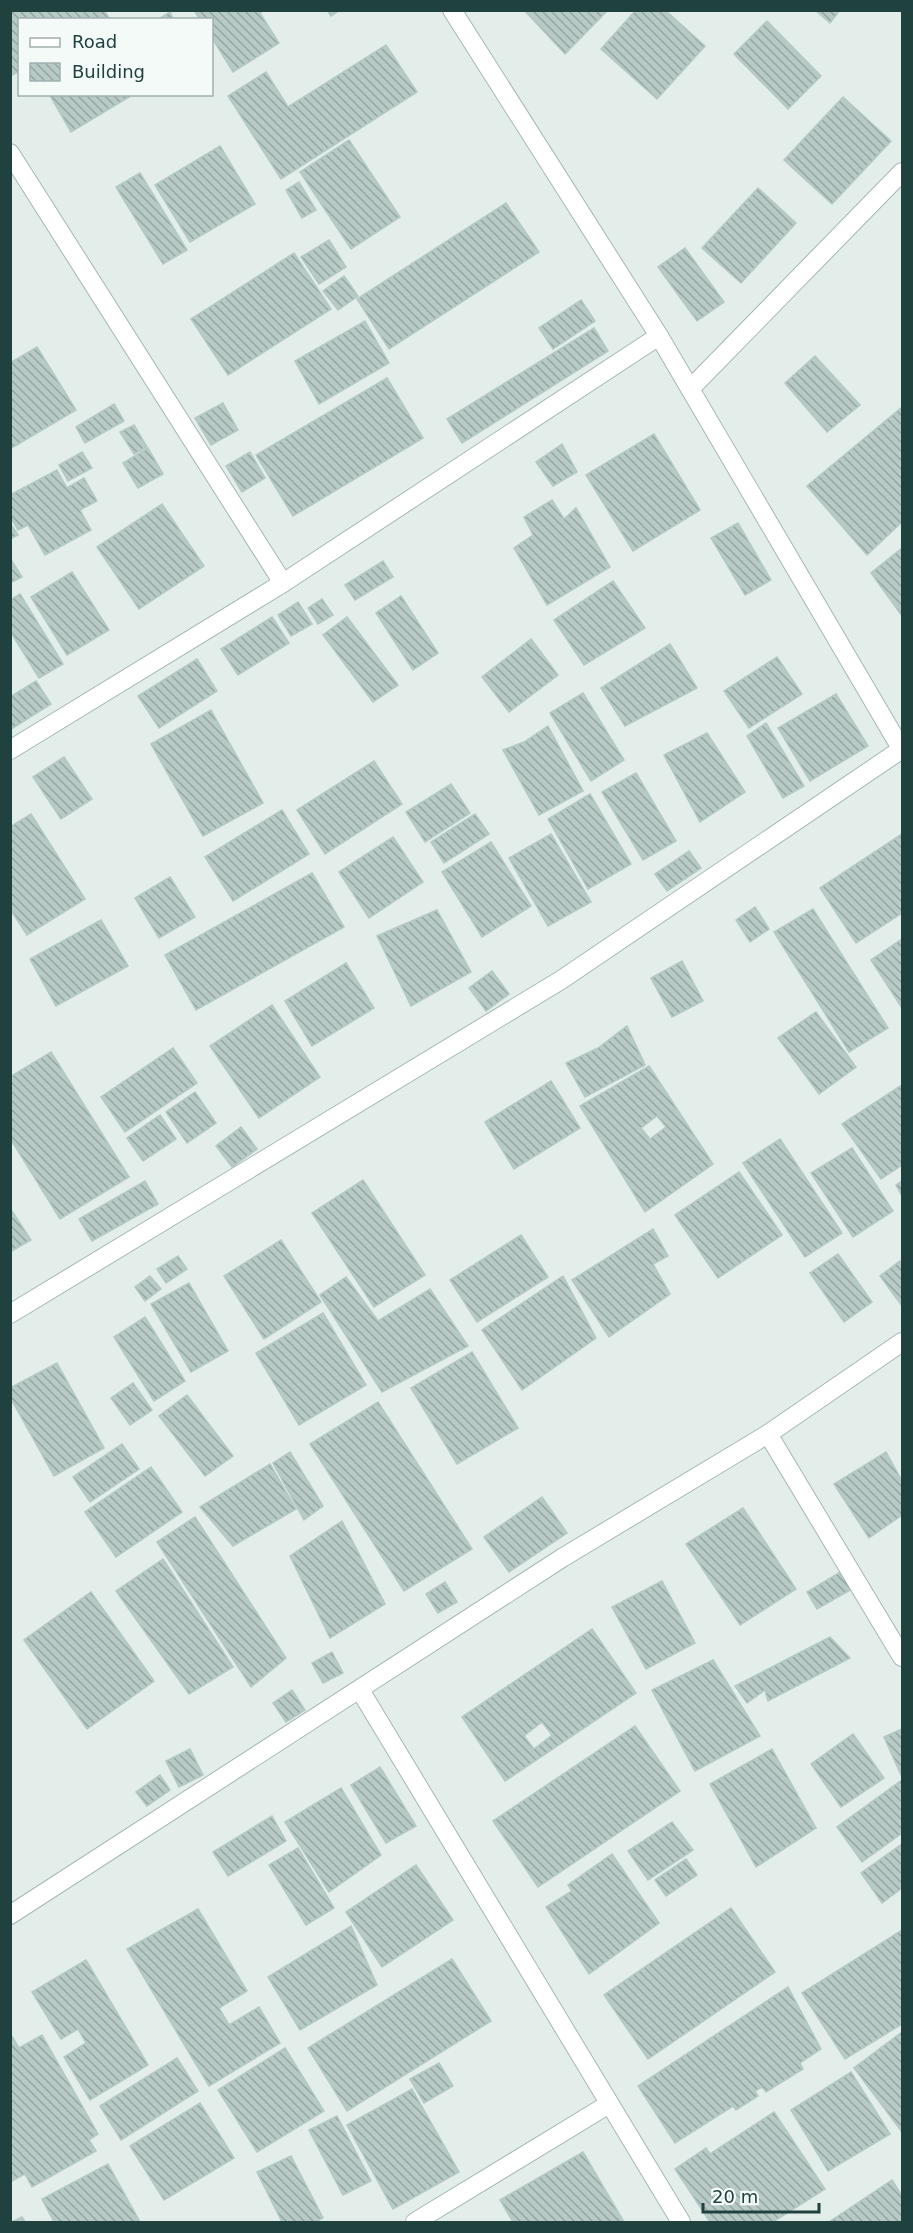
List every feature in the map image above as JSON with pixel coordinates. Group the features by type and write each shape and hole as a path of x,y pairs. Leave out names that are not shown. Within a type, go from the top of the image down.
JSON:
{"street":[{"path":"10,1314 561,980 902,750 659,336 452,10"},
{"path":"10,153 283,583"},
{"path":"690,389 903,172"},
{"path":"10,750 283,583 659,336"},
{"path":"10,1915 562,1558 768,1434 903,1342"},
{"path":"768,1434 903,1657"},
{"path":"360,1690 681,2223"},
{"path":"415,2223 609,2104"}],"building":[{"path":"10,10 104,10 109,18 18,18 18,72 10,76"},
{"path":"194,10 264,10 260,13 279,43 233,72 213,40 213,18 199,18"},
{"path":"327,10 340,10 331,16"},
{"path":"524,10 608,10 565,54"},
{"path":"636,10 665,10 705,46 657,99 601,49"},
{"path":"815,10 840,10 830,23"},
{"path":"170,12 173,18 160,18"},
{"path":"767,21 821,76 788,109 734,54"},
{"path":"386,45 417,92 281,179 228,96 266,72 288,107"},
{"path":"50,96 131,96 71,132"},
{"path":"843,97 891,141 832,204 784,160"},
{"path":"349,140 400,217 351,249 300,172"},
{"path":"220,146 255,204 190,242 155,185"},
{"path":"140,173 187,250 163,264 116,187"},
{"path":"299,182 316,210 302,218 286,190"},
{"path":"758,188 796,223 741,283 702,248"},
{"path":"506,203 539,252 389,349 357,299"},
{"path":"329,240 346,267 319,284 301,257"},
{"path":"685,248 724,302 697,321 658,267"},
{"path":"294,253 331,309 228,375 191,319"},
{"path":"344,276 358,296 338,310 323,291"},
{"path":"581,300 595,321 553,349 539,328"},
{"path":"365,321 389,363 319,404 295,361"},
{"path":"594,328 608,351 462,443 447,419"},
{"path":"37,347 76,410 10,449 10,363"},
{"path":"815,356 860,405 827,432 785,383"},
{"path":"387,378 423,438 293,516 256,455"},
{"path":"223,403 238,430 211,445 195,418"},
{"path":"114,404 124,421 85,443 76,427"},
{"path":"902,407 902,522 867,555 807,486"},
{"path":"134,425 147,447 134,454 120,432"},
{"path":"654,434 700,510 633,551 586,475"},
{"path":"562,444 577,472 553,486 536,462"},
{"path":"148,448 163,474 138,488 123,463"},
{"path":"82,452 92,468 68,481 59,465"},
{"path":"250,452 265,478 242,492 226,466"},
{"path":"57,470 67,488 84,478 97,501 80,510 91,530 45,555 28,525 18,530 10,516 10,495"},
{"path":"552,500 564,519 576,508 610,567 547,605 514,548 533,535 524,517"},
{"path":"162,504 204,566 139,609 97,547"},
{"path":"10,523 18,535 10,539"},
{"path":"738,523 771,580 745,595 711,538"},
{"path":"902,548 902,616 871,573"},
{"path":"10,558 22,577 10,583"},
{"path":"383,561 393,577 355,600 345,585"},
{"path":"72,572 109,630 67,655 31,597"},
{"path":"613,581 645,628 584,665 554,620"},
{"path":"20,594 63,664 39,678 10,631 10,600"},
{"path":"401,596 438,653 413,670 376,613"},
{"path":"322,599 333,615 318,624 308,608"},
{"path":"298,602 312,624 291,636 278,615"},
{"path":"272,617 289,643 238,675 221,649"},
{"path":"347,617 398,685 373,702 323,635"},
{"path":"531,639 558,675 509,712 482,677"},
{"path":"670,644 697,688 625,726 601,688"},
{"path":"777,657 802,694 749,728 724,691"},
{"path":"197,659 217,691 159,728 138,696"},
{"path":"36,681 51,704 10,730 10,697"},
{"path":"583,693 624,760 591,781 550,713"},
{"path":"836,694 868,746 810,781 778,728"},
{"path":"211,710 263,803 203,836 151,744"},
{"path":"766,723 804,786 783,798 747,736"},
{"path":"548,726 583,791 539,815 503,750 524,742"},
{"path":"707,733 745,792 700,822 664,755"},
{"path":"64,757 92,799 61,819 33,777"},
{"path":"374,761 402,804 325,854 297,810"},
{"path":"636,773 676,841 643,860 602,792"},
{"path":"451,784 470,813 425,842 406,812"},
{"path":"590,794 631,864 588,889 548,819"},
{"path":"282,810 309,854 233,901 205,857"},
{"path":"31,814 85,899 27,935 10,909 10,827"},
{"path":"475,814 489,834 444,863 431,842"},
{"path":"551,834 591,902 548,926 509,858"},
{"path":"902,834 902,913 856,943 820,888"},
{"path":"393,837 423,882 369,918 339,872"},
{"path":"491,842 531,906 482,937 442,872"},
{"path":"689,851 701,868 667,891 655,874"},
{"path":"312,873 344,927 196,1010 165,955"},
{"path":"170,877 195,917 159,938 135,898"},
{"path":"755,907 769,929 750,942 736,920"},
{"path":"813,909 888,1028 849,1052 774,932"},
{"path":"437,910 471,972 411,1006 377,936"},
{"path":"101,920 128,966 56,1006 30,959"},
{"path":"902,939 902,1008 871,960"},
{"path":"682,961 703,1001 672,1017 651,978"},
{"path":"346,963 374,1008 312,1046 285,1001"},
{"path":"492,971 509,994 486,1011 469,988"},
{"path":"272,1005 320,1077 259,1118 210,1046"},
{"path":"816,1012 856,1067 819,1094 778,1038"},
{"path":"627,1026 645,1065 585,1097 566,1063 598,1048"},
{"path":"173,1048 197,1083 125,1132 101,1097"},
{"path":"51,1052 129,1177 60,1219 10,1138 10,1077"},
{"path":"649,1066 713,1164 645,1212 580,1106","holes":["657,1116 666,1127 650,1139 641,1128"]},
{"path":"551,1081 580,1128 514,1169 485,1122"},
{"path":"902,1085 902,1165 881,1179 842,1124"},
{"path":"195,1092 216,1123 187,1143 166,1112"},
{"path":"160,1115 176,1139 143,1161 127,1138"},
{"path":"241,1127 257,1149 232,1167 216,1146"},
{"path":"780,1139 842,1233 805,1257 743,1163"},
{"path":"852,1148 893,1211 853,1237 811,1173"},
{"path":"739,1172 782,1235 718,1278 675,1215"},
{"path":"363,1180 425,1275 374,1307 312,1213"},
{"path":"145,1181 158,1204 92,1241 79,1219"},
{"path":"902,1181 902,1196 896,1185"},
{"path":"10,1208 31,1240 10,1252"},
{"path":"653,1229 668,1256 653,1264 670,1294 609,1337 572,1280"},
{"path":"521,1235 548,1277 477,1322 450,1280"},
{"path":"281,1240 321,1302 264,1339 224,1276"},
{"path":"838,1254 872,1302 844,1322 810,1273"},
{"path":"178,1256 187,1269 166,1283 157,1269"},
{"path":"900,1261 902,1265 902,1306 880,1276"},
{"path":"150,1276 161,1289 145,1301 135,1287"},
{"path":"563,1276 596,1338 522,1390 482,1330"},
{"path":"346,1277 378,1321 430,1289 468,1346 382,1392 320,1295"},
{"path":"189,1283 228,1351 191,1372 151,1304"},
{"path":"323,1313 366,1385 299,1425 256,1353"},
{"path":"145,1317 185,1381 154,1401 114,1337"},
{"path":"472,1352 518,1428 457,1464 411,1388"},
{"path":"57,1363 104,1448 54,1476 10,1397 10,1388"},
{"path":"133,1383 152,1410 130,1425 111,1398"},
{"path":"187,1395 233,1456 205,1476 159,1416"},
{"path":"378,1402 472,1549 404,1591 310,1444"},
{"path":"122,1444 139,1469 90,1502 73,1477"},
{"path":"290,1452 323,1506 304,1520 273,1463"},
{"path":"886,1452 902,1481 902,1515 869,1538 834,1484"},
{"path":"270,1464 296,1509 233,1546 200,1507"},
{"path":"151,1467 182,1512 116,1557 85,1512"},
{"path":"542,1497 567,1533 509,1572 484,1537"},
{"path":"743,1508 796,1589 740,1625 686,1544"},
{"path":"195,1517 286,1658 251,1687 157,1542"},
{"path":"342,1521 385,1604 330,1638 290,1556"},
{"path":"163,1559 233,1667 189,1694 116,1591"},
{"path":"842,1571 852,1589 817,1609 807,1592"},
{"path":"662,1581 695,1643 646,1669 612,1607"},
{"path":"445,1582 457,1602 438,1613 426,1594"},
{"path":"91,1592 154,1681 87,1729 24,1640"},
{"path":"592,1629 636,1693 505,1781 462,1717","holes":["542,1722 552,1735 534,1749 524,1736"]},
{"path":"830,1637 850,1658 768,1701 765,1690 747,1703 735,1686"},
{"path":"332,1652 343,1673 323,1683 312,1663"},
{"path":"713,1660 760,1736 695,1771 652,1690"},
{"path":"292,1690 305,1710 286,1722 273,1703"},
{"path":"635,1726 680,1791 538,1887 493,1821"},
{"path":"902,1729 902,1775 901,1775 884,1737"},
{"path":"853,1734 884,1778 841,1807 811,1764"},
{"path":"190,1749 203,1775 179,1787 166,1761"},
{"path":"772,1749 816,1828 756,1867 710,1784"},
{"path":"380,1767 416,1826 386,1843 351,1785"},
{"path":"160,1775 170,1790 147,1806 136,1792"},
{"path":"902,1780 902,1833 862,1862 837,1827"},
{"path":"341,1788 381,1855 329,1892 285,1822"},
{"path":"272,1816 286,1841 228,1876 213,1852"},
{"path":"672,1822 693,1850 648,1880 628,1851"},
{"path":"902,1844 902,1888 882,1903 861,1873"},
{"path":"298,1848 334,1908 306,1925 269,1865"},
{"path":"612,1854 659,1923 589,1974 546,1907 572,1891 568,1885"},
{"path":"686,1859 697,1875 666,1896 655,1880"},
{"path":"416,1865 453,1920 382,1967 346,1912"},
{"path":"731,1908 775,1972 648,2059 604,1995"},
{"path":"198,1909 247,1991 219,2008 229,2025 259,2007 280,2043 209,2086 127,1949"},
{"path":"351,1926 377,1985 300,2030 268,1977"},
{"path":"902,1930 902,2024 845,2059 802,1993"},
{"path":"452,1959 491,2021 347,2111 308,2048"},
{"path":"86,1960 148,2065 90,2100 64,2057 86,2043 78,2029 61,2039 32,1992"},
{"path":"788,1987 821,2049 800,2063 803,2069 766,2092 762,2087 755,2091 758,2096 736,2110 733,2106 675,2143 638,2086"},
{"path":"902,2032 902,2132 854,2068"},
{"path":"10,2033 19,2048 42,2035 98,2134 89,2140 96,2151 32,2187 25,2174 10,2182"},
{"path":"285,2048 324,2111 257,2152 218,2090"},
{"path":"177,2058 198,2091 121,2140 100,2106"},
{"path":"439,2063 453,2086 424,2103 410,2079"},
{"path":"851,2072 890,2134 828,2171 791,2110"},
{"path":"412,2089 459,2172 393,2209 347,2125"},
{"path":"200,2103 234,2158 164,2200 130,2146"},
{"path":"774,2112 825,2189 773,2222 710,2222 675,2169 706,2148 710,2154"},
{"path":"337,2116 371,2181 343,2195 309,2130"},
{"path":"583,2152 624,2222 513,2222 500,2200"},
{"path":"291,2156 323,2218 315,2222 282,2222 257,2172"},
{"path":"108,2164 140,2222 54,2222 42,2199"},
{"path":"892,2180 902,2196 902,2222 829,2222"},
{"path":"22,2217 25,2222 12,2222"}]}
